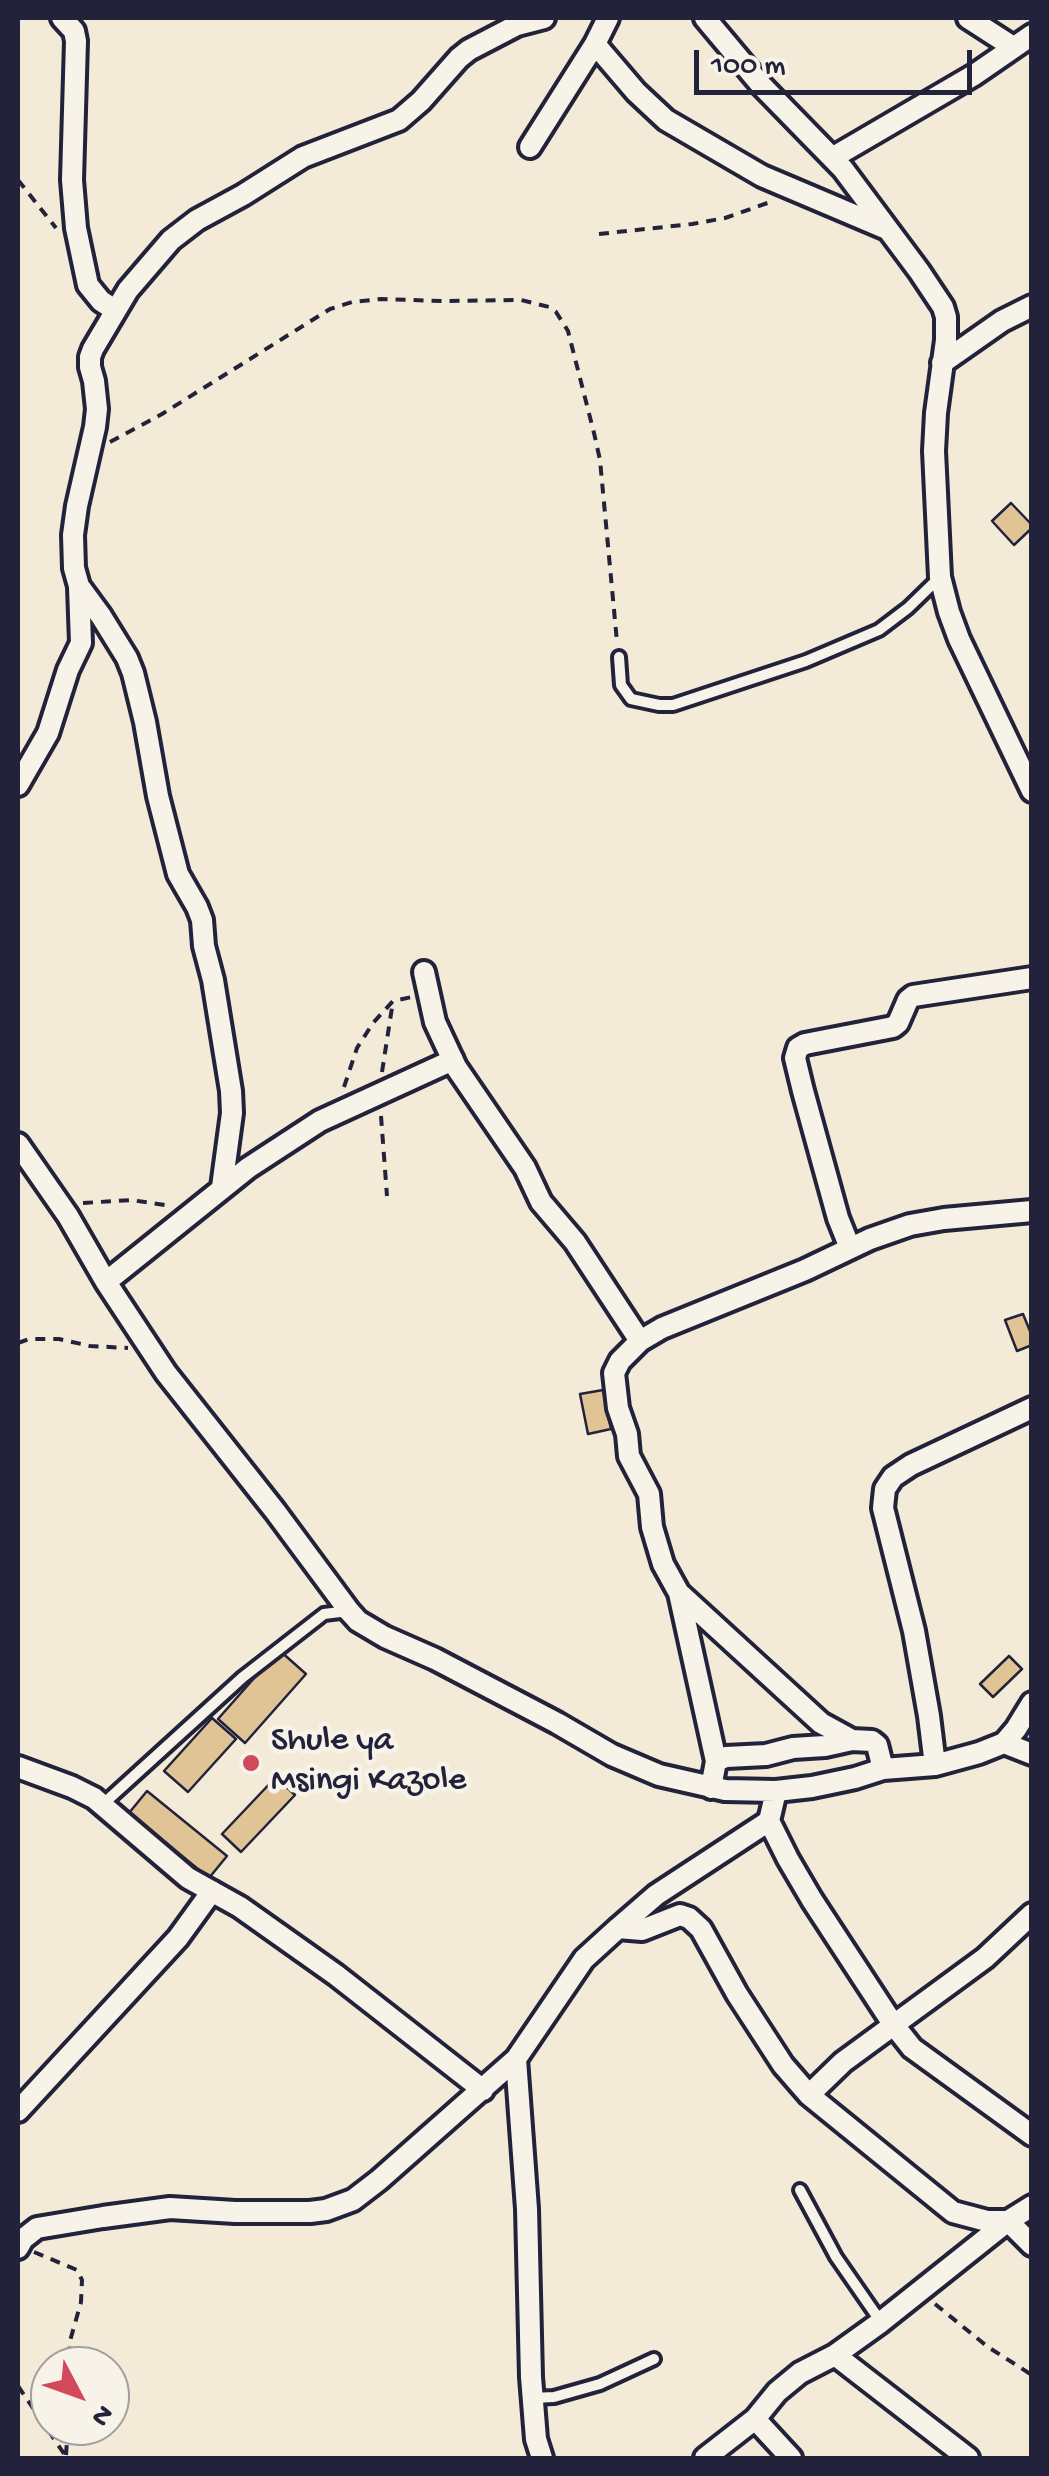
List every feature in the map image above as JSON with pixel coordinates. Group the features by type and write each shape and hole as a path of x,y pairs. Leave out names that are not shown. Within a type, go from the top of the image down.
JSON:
{"street":[{"path":"62,18 76,41 72,180 76,228 88,285 115,310"},
{"path":"18,785 48,733 68,670 81,644 73,535 97,409 90,357 128,290 170,240 197,220 303,157 398,120 470,50 517,25 544,18"},
{"path":"705,18 752,74 844,169 943,307 946,328 934,452 940,577 959,639 1032,791"},
{"path":"968,18 1013,47"},
{"path":"530,146 596,44 602,19"},
{"path":"832,158 974,76 1032,35"},
{"path":"596,44 636,92 666,120 762,176 889,230"},
{"path":"942,363 1026,309 1032,291"},
{"path":"79,586 133,673 178,874 202,920 231,1092 222,1187"},
{"path":"850,1248 803,1090 795,1058 798,1048 893,1027 913,996 1032,978"},
{"path":"426,983 435,1022 453,1060 524,1168 541,1202 575,1242 640,1341"},
{"path":"106,1282 222,1187 320,1120 453,1060"},
{"path":"18,1142 148,1348 349,1611 384,1637 452,1668 612,1754 660,1775 712,1788 776,1791 855,1778 884,1769 935,1765 1004,1743 1032,1703"},
{"path":"712,1788 716,1761 679,1593 663,1564 652,1527 649,1494 629,1456 613,1385 620,1361 640,1341 662,1328 910,1224 1032,1211"},
{"path":"935,1765 914,1632 882,1508 884,1489 910,1465 1032,1408"},
{"path":"679,1593 820,1723 852,1740"},
{"path":"716,1761 852,1740 877,1745 884,1769"},
{"path":"1004,1743 1032,1754"},
{"path":"18,1766 84,1792 102,1804 188,1878 240,1907 336,1974 483,2090"},
{"path":"776,1791 770,1821 788,1860 893,2024 912,2048 1032,2135"},
{"path":"20,2244 38,2228 54,2224 170,2208 310,2212 353,2200 516,2059 584,1959 618,1928 656,1895 770,1821"},
{"path":"18,2111 178,1938 212,1891"},
{"path":"810,2094 843,2062 984,1958 1032,1914"},
{"path":"618,1928 642,1930 680,1915 689,1918 701,1929 783,2066 810,2094 952,2212 1008,2222 1032,2245"},
{"path":"516,2059 527,2210 533,2398 542,2458"},
{"path":"706,2458 755,2419 777,2392 800,2373 835,2355 881,2322 1032,2206"},
{"path":"835,2355 968,2458"},
{"path":"755,2419 791,2458"}],"lane":[{"path":"619,656 623,690 631,699 673,705 806,662 879,630 940,577"},
{"path":"102,1804 258,1665 324,1614 349,1611"},
{"path":"800,2190 836,2257 881,2322"},
{"path":"533,2398 554,2397 600,2384 654,2359"}],"path":[{"path":"598,234 724,218 755,209 795,189"},
{"path":"89,452 162,414 330,310 352,302 538,302 554,310 568,332 594,433 619,656"},
{"path":"333,1115 362,1038 393,1001 426,983"},
{"path":"387,1196 378,1094 393,1001"},
{"path":"58,1202 131,1200 200,1207"},
{"path":"18,1344 39,1338 90,1346 148,1348"},
{"path":"20,2244 76,2270 82,2280 70,2346"},
{"path":"919,2292 988,2347 1032,2375"},
{"path":"18,2386 67,2457"}],"building":[{"path":"1011,503 1032,525 1014,545 992,521"},
{"path":"1023,1314 1032,1345 1017,1351 1005,1320"},
{"path":"603,1390 611,1429 588,1434 580,1394"},
{"path":"279,1650 306,1674 245,1743 218,1719"},
{"path":"1009,1656 1022,1669 993,1697 980,1684"},
{"path":"212,1718 236,1739 188,1792 164,1771"},
{"path":"276,1777 295,1795 241,1852 222,1834"},
{"path":"147,1791 227,1856 209,1878 129,1813"}],"place":[{"name":"Shule ya Msingi Kazole","path":"251,1763"}]}
